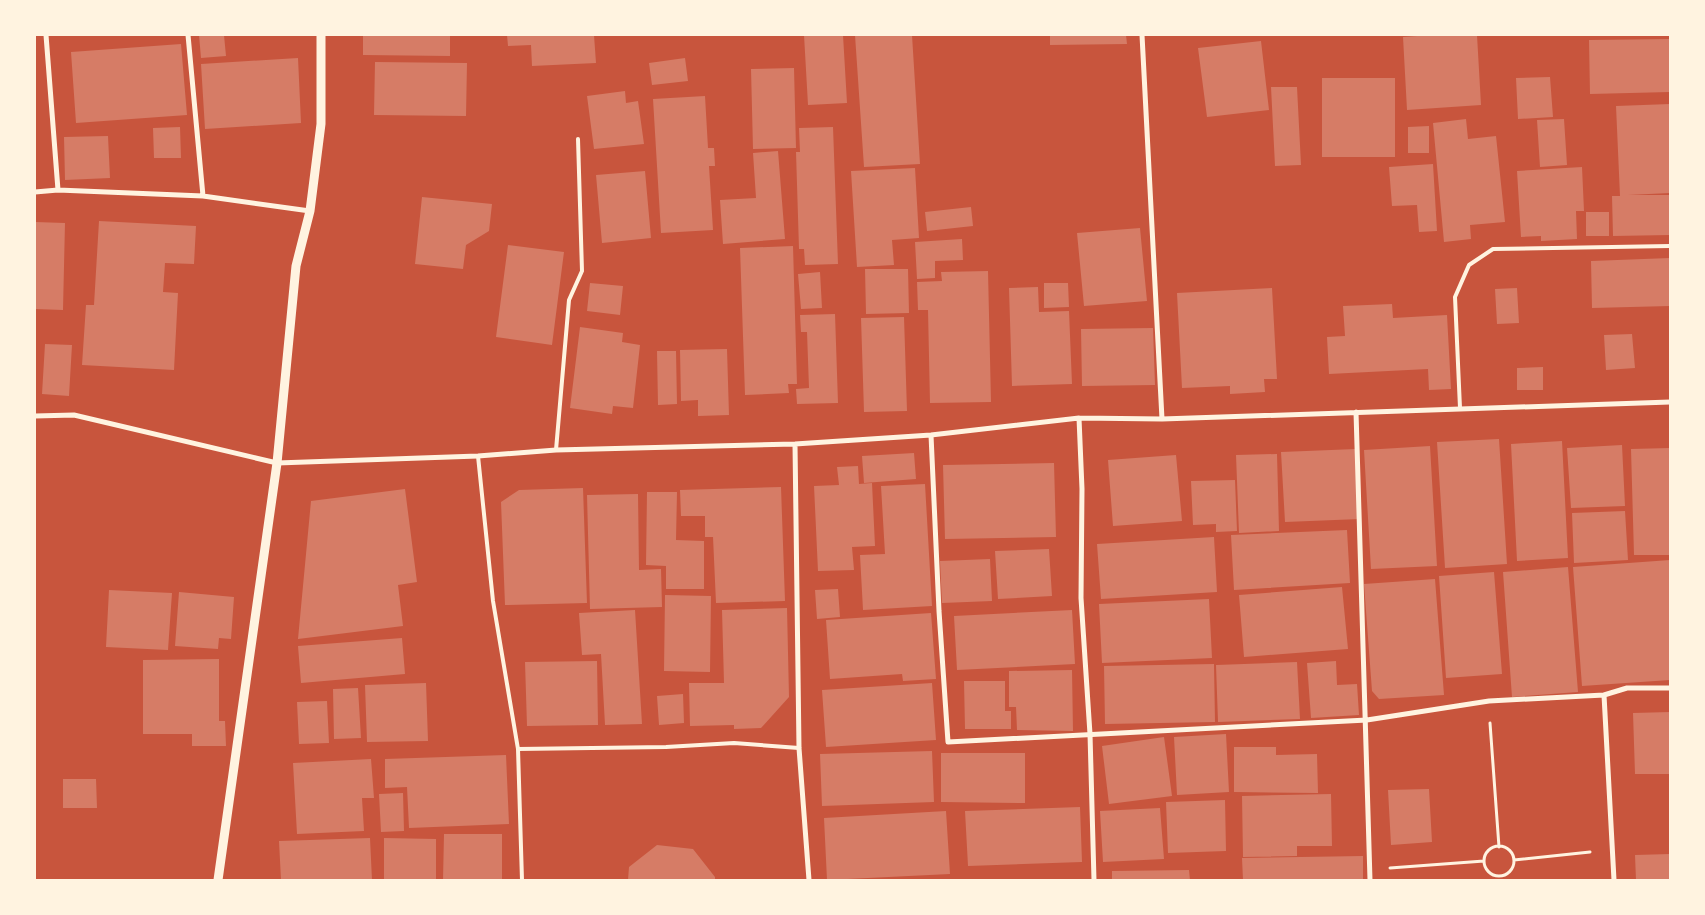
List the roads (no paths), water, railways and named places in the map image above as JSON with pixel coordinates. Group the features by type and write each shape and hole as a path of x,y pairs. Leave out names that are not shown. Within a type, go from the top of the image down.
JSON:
{"street":[{"path":"46,35 58,190"},
{"path":"188,35 202,196"},
{"path":"218,880 277,463 296,266 310,211 321,124 320,35"},
{"path":"1142,35 1162,419"},
{"path":"35,192 58,190 202,196 310,211"},
{"path":"35,416 74,415 277,463 478,456 556,450 795,444 931,435 1079,418 1162,419 1670,402"},
{"path":"1356,412 1367,720 1370,880"},
{"path":"1079,418 1082,489 1081,598 1090,734 1094,880"},
{"path":"931,435 939,611 948,742 1367,720 1489,701 1604,695 1627,688 1670,688"},
{"path":"795,444 799,748 809,880"},
{"path":"1604,695 1614,880"}],"lane":[{"path":"556,450 569,300 582,271 578,138"},
{"path":"1460,408 1455,297 1469,265 1493,249 1670,246"},
{"path":"478,456 493,601 518,749 522,880"},
{"path":"518,749 666,747 734,743 799,748"}]}
